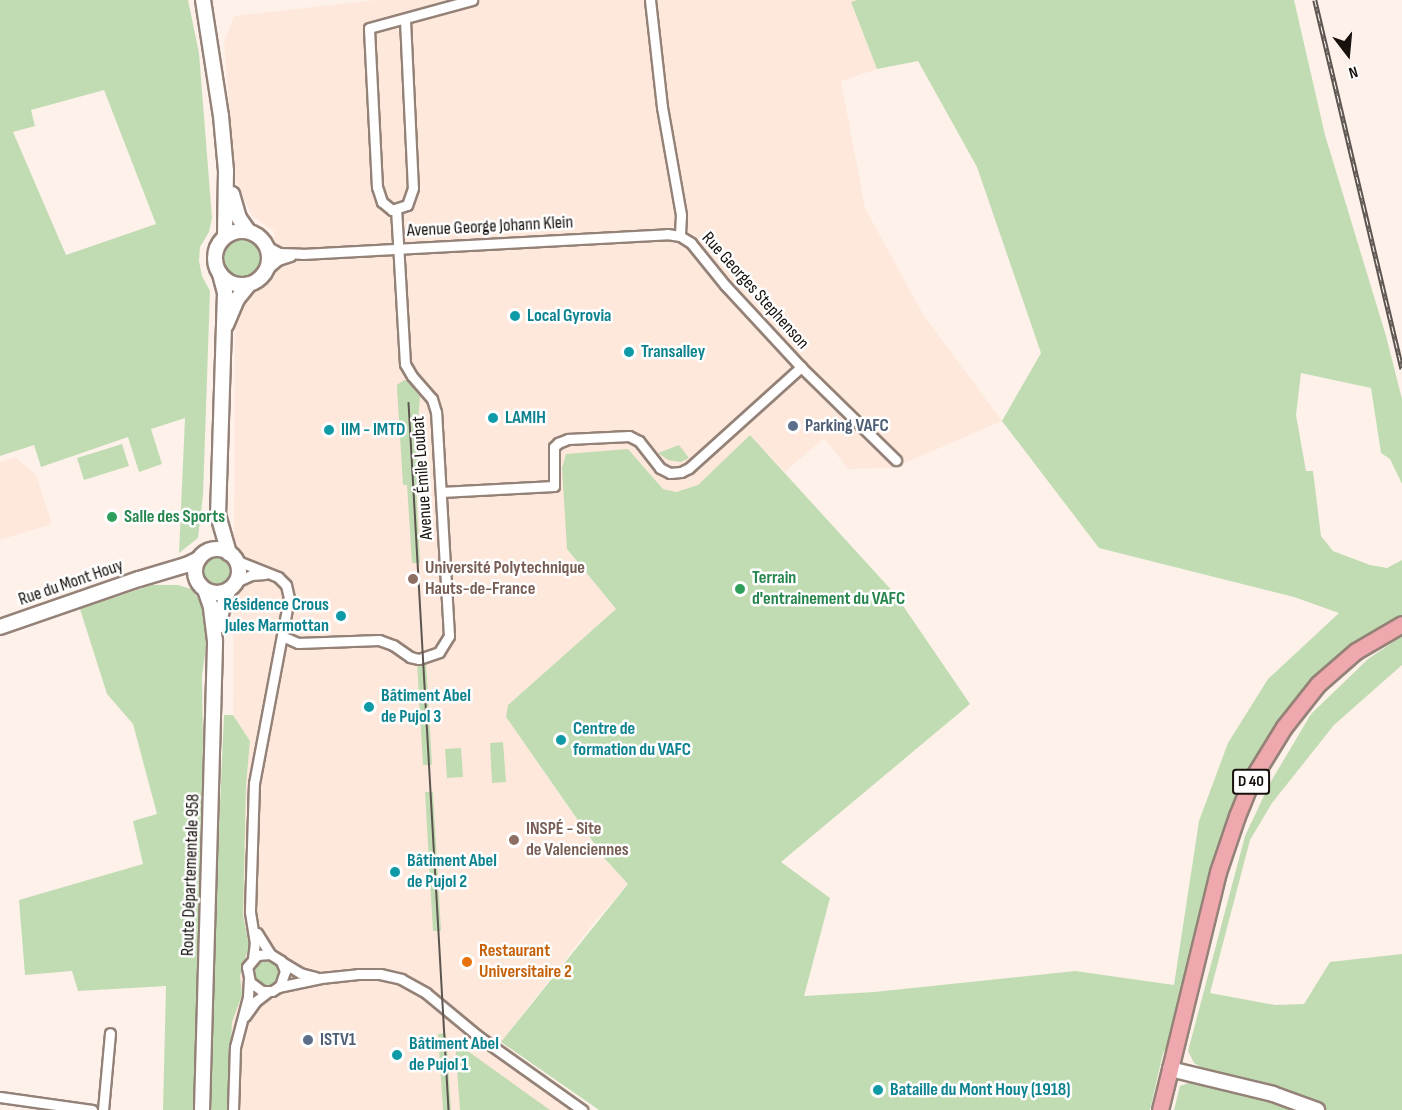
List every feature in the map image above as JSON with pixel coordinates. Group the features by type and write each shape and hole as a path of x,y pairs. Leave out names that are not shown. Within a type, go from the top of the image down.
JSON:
{"main road":[{"path":"203,0 217,83 226,171 225,236 214,254 215,265 225,293 218,515 195,572 202,588 217,593 232,586 238,571 218,515"},
{"path":"226,171 237,214 248,231"},
{"path":"224,335 235,304 249,284 258,279 266,270 269,257 266,246 258,236 248,231 237,231 225,236"},
{"path":"220,274 233,284 249,284"},
{"path":"202,556 217,549 232,557"},
{"name":"Rue du Mont Houy","path":"0,627 202,556"},
{"name":"Rue du Mont Houy","path":"154,574 183,578 202,588"},
{"name":"Route Départementale 958","path":"202,1110 215,641 220,611 232,586"},
{"name":"Route Départementale 958","path":"202,588 211,607 215,641"},
{"name":"D 40","path":"1160,1110 1174,1070 1231,862 1259,788 1281,748 1314,703 1367,652 1402,625"},
{"path":"1174,1070 1265,1092 1317,1110"},
{"name":"D 40","path":"1169,1110 1174,1070"}],"street":[{"path":"405,20 413,188 407,205 396,210 384,206 376,188 369,28 472,0"},
{"name":"Rue Georges Stephenson","path":"651,0 662,107 681,215 680,236 691,243 718,277 801,368 896,460"},
{"name":"Avenue Émile Loubat","path":"282,636 298,643 379,640 393,645 414,658 423,659 437,654 443,648 448,636 436,407 405,364 396,210"},
{"name":"Avenue George Johann Klein","path":"266,246 282,253 302,254 660,234 680,236"},
{"name":"Avenue George Johann Klein","path":"266,270 278,260 302,254"},
{"path":"441,492 554,486 554,447 568,439 629,436 639,441 664,470 674,473 685,471 801,368"},
{"path":"232,557 281,579 289,594 254,783 250,912 254,927 270,954"},
{"path":"232,586 251,575 269,574"},
{"path":"233,1110 235,1053 247,1000 248,968 252,959 254,927"},
{"path":"252,959 262,953 270,954 300,973 321,978"},
{"path":"241,1023 256,1001 273,989 285,976 281,961"},
{"path":"249,980 257,989 273,989 321,978 374,974 408,982 426,993 478,1036 582,1110"},
{"path":"103,1110 110,1033"},
{"path":"0,1097 92,1110"}],"shaded area":[{"name":"Université Polytechnique Hauts-de-France","path":"376,0 857,0 851,3 877,69 841,81 865,208 924,316 1002,421 893,468 848,469 824,438 785,472 750,435 698,485 676,492 663,489 628,449 567,549 616,609 508,705 506,717 604,859 628,884 596,920 501,1042 589,1110 228,1110 232,1022 242,995 240,976 249,946 243,915 246,786 250,742 233,715 235,324 247,297 264,285 275,259 274,231 252,216 235,178 224,43 234,16"},
{"path":"15,457 36,475 52,524 0,540 0,462"}],"green space":[{"path":"0,0 188,0 199,53 212,218 209,232 200,247 199,261 202,276 210,291 203,495 198,538 179,553 185,418 151,429 162,464 139,472 128,437 41,467 34,445 0,456","holes":["104,90 156,224 66,255 13,132 35,126 31,110"]},
{"path":"857,0 1294,0 1325,135 1386,336 1402,399 1402,484 1390,459 1381,453 1371,388 1301,373 1296,415 1306,471 1313,471 1321,536 1333,551 1370,565 1387,568 1402,560 1402,617 1362,641 1245,782 1175,1034 1163,1053 1150,1110 599,1110 501,1042 628,884 605,859 506,717 508,705 616,609 567,549 562,468 566,454 628,449 663,489 676,492 698,485 750,435 895,594 970,704 781,862 830,898 804,996 874,992 1075,971 1174,985 1199,821 1228,743 1268,679 1339,613 1294,597 1099,548 1002,421 1041,353 977,167 918,61 877,69 851,2"},
{"path":"241,237 256,243 262,258 256,273 241,279 226,273 220,258 226,243"},
{"path":"404,380 412,382 420,397 417,433 420,484 416,484 420,563 412,563 407,485 403,485 397,385"},
{"path":"122,444 129,466 84,480 77,458"},
{"path":"679,445 689,458 681,462 668,460 658,453"},
{"path":"217,557 228,561 232,572 228,583 217,587 206,583 202,572 206,561"},
{"path":"152,585 178,585 191,589 202,603 206,617 207,640 202,676 203,745 194,1110 163,1110 166,986 78,991 72,971 25,975 19,900 143,864 133,821 157,814 133,724 107,694 80,609"},
{"path":"1402,636 1402,665 1334,725 1272,803 1250,840 1210,993 1275,1005 1304,1004 1330,962 1402,954 1402,1110 1316,1110 1319,1104 1311,1100 1202,1068 1194,1063 1188,1051 1245,836 1270,783 1311,714 1368,659"},
{"path":"426,661 432,765 423,765 417,662"},
{"path":"224,715 233,715 250,741 246,786 243,915 249,946 240,976 242,995 232,1022 228,1110 211,1110 212,985"},
{"path":"503,742 506,782 492,783 490,743"},
{"path":"461,748 463,777 447,778 445,749"},
{"path":"425,792 433,792 441,931 433,931"},
{"path":"266,958 276,962 280,972 276,982 266,986 256,982 252,972 256,962"},
{"path":"446,1033 451,1110 443,1110 438,1034"},
{"path":"455,1042 550,1110 460,1110"},
{"path":"1194,1081 1266,1098 1301,1110 1174,1110 1180,1086"}],"tram line":[{"path":"409,403 449,1110"}],"railway":[{"path":"1315,0 1402,369"}],"place":[{"name":"Local Gyrovia","path":"515,316"},
{"name":"Transalley","path":"629,352"},
{"name":"LAMIH","path":"493,418"},
{"name":"Parking VAFC","path":"793,426"},
{"name":"IIM - IMTD","path":"329,430"},
{"name":"Salle des Sports","path":"112,517"},
{"name":"Université Polytechnique Hauts-de-France","path":"413,579"},
{"name":"Terrain d'entrainement du VAFC","path":"740,589"},
{"name":"Résidence Crous Jules Marmottan","path":"341,616"},
{"name":"Bâtiment Abel de Pujol 3","path":"369,707"},
{"name":"Centre de formation du VAFC","path":"561,740"},
{"name":"INSPÉ - Site de Valenciennes","path":"514,840"},
{"name":"Bâtiment Abel de Pujol 2","path":"395,872"},
{"name":"Restaurant Universitaire 2","path":"467,962"},
{"name":"ISTV1","path":"308,1040"},
{"name":"Bâtiment Abel de Pujol 1","path":"397,1055"},
{"name":"Bataille du Mont Houy (1918)","path":"878,1090"}]}
